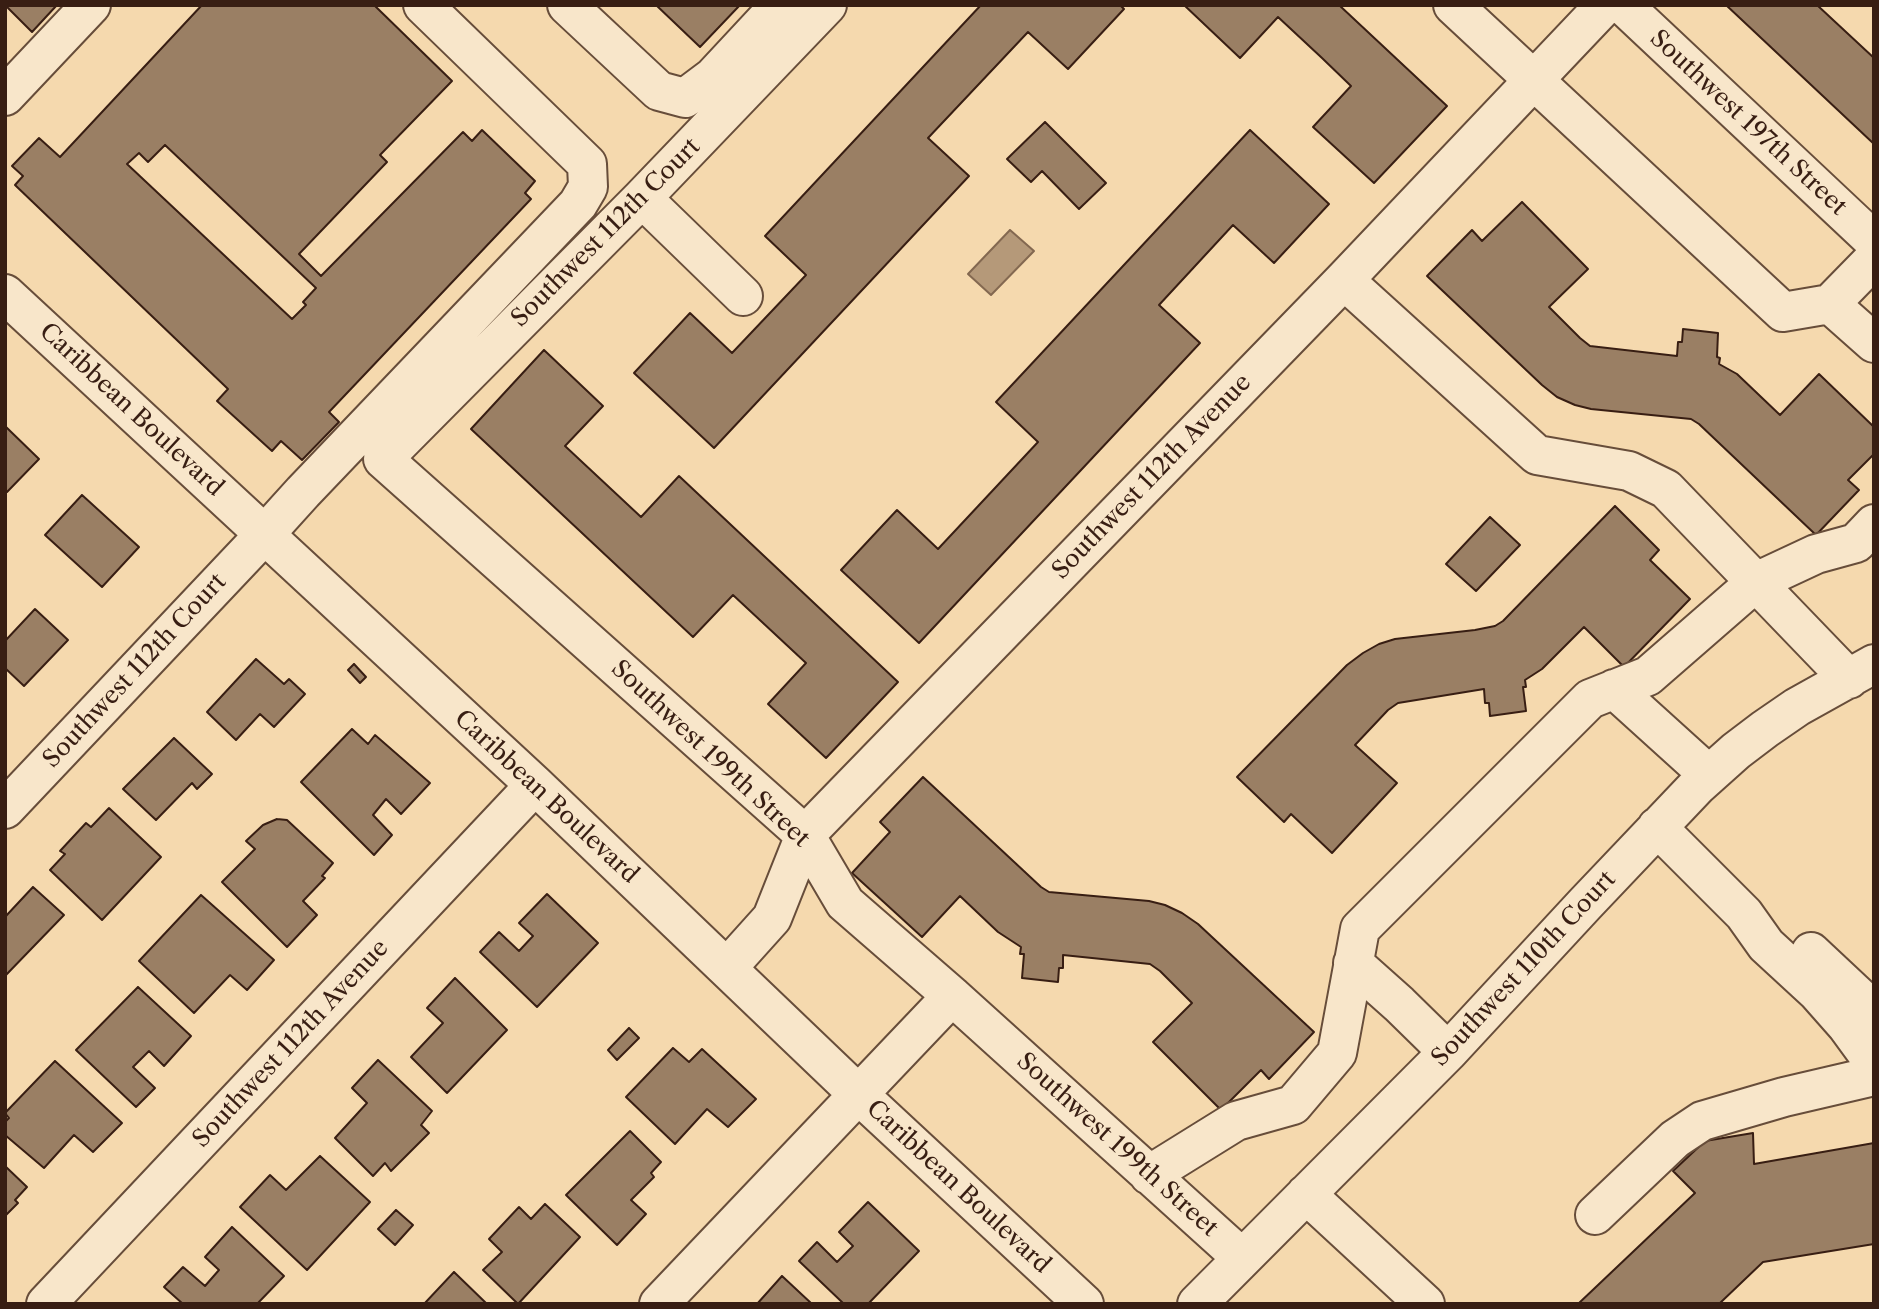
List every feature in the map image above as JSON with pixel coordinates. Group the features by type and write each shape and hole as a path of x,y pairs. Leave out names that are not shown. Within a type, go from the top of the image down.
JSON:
{"street":[{"path":"5,95 91,5"},
{"name":"Southwest 112th Court","path":"5,809 578,204 588,187 587,164 424,5"},
{"path":"567,5 659,91 685,98 713,77 780,5"},
{"name":"Southwest 112th Court","path":"383,459 642,198 827,5"},
{"path":"1453,5 1783,312 1830,304 1874,259"},
{"name":"Southwest 112th Avenue","path":"727,968 772,918 805,835 1344,280 1605,5"},
{"name":"Southwest 197th Street","path":"1623,5 1874,241"},
{"path":"642,198 743,296"},
{"path":"1344,280 1537,455 1629,471 1666,489 1756,582 1861,671"},
{"name":"Caribbean Boulevard","path":"5,293 535,785 858,1094 1084,1304"},
{"path":"1830,304 1874,343"},
{"name":"Southwest 199th Street","path":"383,459 805,835 845,903 1242,1258"},
{"path":"1149,1175 1236,1121 1293,1105 1337,1054 1360,929 1590,699 1648,676 1756,582 1816,554 1856,544 1874,524"},
{"name":"Southwest 110th Court","path":"1197,1304 1448,1052 1657,827 1709,775 1786,714 1861,671"},
{"path":"1614,690 1709,775"},
{"name":"Southwest 112th Avenue","path":"46,1304 535,785"},
{"path":"1657,827 1744,914 1766,945 1817,992 1847,1026 1874,1063"},
{"path":"1744,914 1781,925 1874,1011"},
{"path":"1353,963 1448,1052"},
{"path":"659,1304 952,996"},
{"path":"1595,1215 1675,1139 1702,1121 1784,1097 1874,1076"},
{"path":"1306,1194 1425,1304"}],"shaded area":[{"path":"1010,230 1034,251 991,295 968,274"}],"building":[{"path":"5,5 57,5 32,32"},
{"path":"202,5 374,5 452,81 380,155 387,162 299,254 321,276 463,132 472,141 482,130 535,181 525,193 531,199 329,412 339,422 302,460 281,441 272,451 217,401 228,389 15,185 23,176 12,166 39,138 60,157","holes":["165,145 316,288 303,302 306,305 292,319 127,164 139,153 148,162"]},
{"path":"656,5 740,5 700,47"},
{"path":"981,5 1120,5 1124,9 1068,69 1028,32 928,138 969,176 714,448 634,373 690,313 732,353 806,275 765,236"},
{"path":"1184,5 1339,5 1447,106 1374,183 1313,127 1351,86 1322,58 1278,17 1240,58"},
{"path":"1726,5 1817,5 1874,58 1874,144"},
{"path":"1045,122 1106,183 1079,209 1042,171 1031,182 1007,159"},
{"path":"1250,130 1329,204 1274,263 1233,225 1159,305 1200,343 919,643 841,570 897,510 938,549 1038,442 996,402"},
{"path":"1522,202 1588,269 1549,307 1590,346 1677,356 1683,329 1718,333 1719,364 1737,374 1780,415 1819,374 1874,427 1874,454 1848,480 1859,490 1816,535 1691,419 1591,409 1557,397 1427,276 1472,230 1482,241"},
{"path":"544,350 603,406 565,446 641,517 679,476 898,682 826,758 768,704 806,663 733,595 693,637 471,429"},
{"path":"5,426 39,459 7,492 5,490"},
{"path":"82,495 139,547 102,587 45,535"},
{"path":"1615,506 1659,550 1650,560 1690,599 1624,667 1584,627 1542,669 1525,680 1526,687 1523,687 1526,711 1490,716 1484,689 1398,703 1355,745 1397,783 1332,853 1291,814 1284,822 1237,777 1347,665 1363,653 1395,639 1475,630 1495,626 1503,621"},
{"path":"1490,517 1520,545 1476,591 1446,564"},
{"path":"35,609 68,640 24,686 5,668 5,641"},
{"path":"256,659 284,684 289,679 305,694 274,727 260,714 236,740 207,712"},
{"path":"354,664 366,677 360,683 348,670"},
{"path":"352,729 368,744 375,735 430,783 401,814 386,799 373,815 392,835 374,855 301,782"},
{"path":"174,738 212,774 197,789 192,783 156,820 123,789"},
{"path":"923,777 1041,887 1049,892 1149,901 1182,913 1198,924 1314,1032 1269,1079 1261,1070 1221,1110 1153,1042 1192,1003 1150,964 1063,955 1063,968 1059,968 1058,982 1022,978 1024,954 1020,954 1021,947 998,932 960,896 922,937 852,873 890,832 880,822"},
{"path":"109,808 161,857 102,920 50,870 65,854 60,851 86,823 91,827"},
{"path":"277,819 287,820 333,863 322,876 325,878 303,901 317,915 287,947 222,882 255,849 246,841 263,825"},
{"path":"33,887 64,915 5,976 5,917"},
{"path":"547,894 598,943 537,1007 480,952 499,932 519,951 533,936 519,923"},
{"path":"201,895 274,960 247,990 230,975 194,1013 139,961"},
{"path":"455,978 507,1030 447,1093 411,1057 443,1023 427,1008"},
{"path":"138,987 191,1036 164,1066 149,1051 133,1067 155,1088 136,1107 76,1050"},
{"path":"629,1028 639,1038 617,1060 608,1050"},
{"path":"673,1048 689,1062 702,1049 756,1099 728,1127 707,1109 675,1144 626,1097"},
{"path":"378,1060 432,1111 421,1125 429,1133 391,1171 385,1163 373,1176 335,1138 367,1103 352,1088"},
{"path":"55,1061 122,1123 93,1152 74,1135 44,1168 5,1135 5,1122 9,1118 5,1113"},
{"path":"630,1131 661,1162 651,1173 654,1177 631,1200 646,1214 617,1245 566,1195"},
{"path":"1753,1133 1754,1164 1874,1143 1874,1244 1763,1262 1719,1304 1578,1304 1695,1193 1673,1171 1705,1141"},
{"path":"320,1156 370,1202 307,1270 240,1207 270,1175 286,1190"},
{"path":"5,1166 27,1187 15,1200 18,1203 5,1216"},
{"path":"868,1202 919,1251 868,1304 844,1304 799,1261 817,1242 837,1262 853,1246 839,1232"},
{"path":"545,1204 580,1237 518,1304 483,1270 502,1252 489,1239 519,1207 531,1219"},
{"path":"396,1210 413,1225 395,1245 378,1229"},
{"path":"232,1227 284,1276 257,1304 183,1304 164,1287 183,1267 205,1286 219,1270 205,1257"},
{"path":"454,1272 487,1304 424,1304"},
{"path":"782,1276 812,1304 757,1304"}]}
